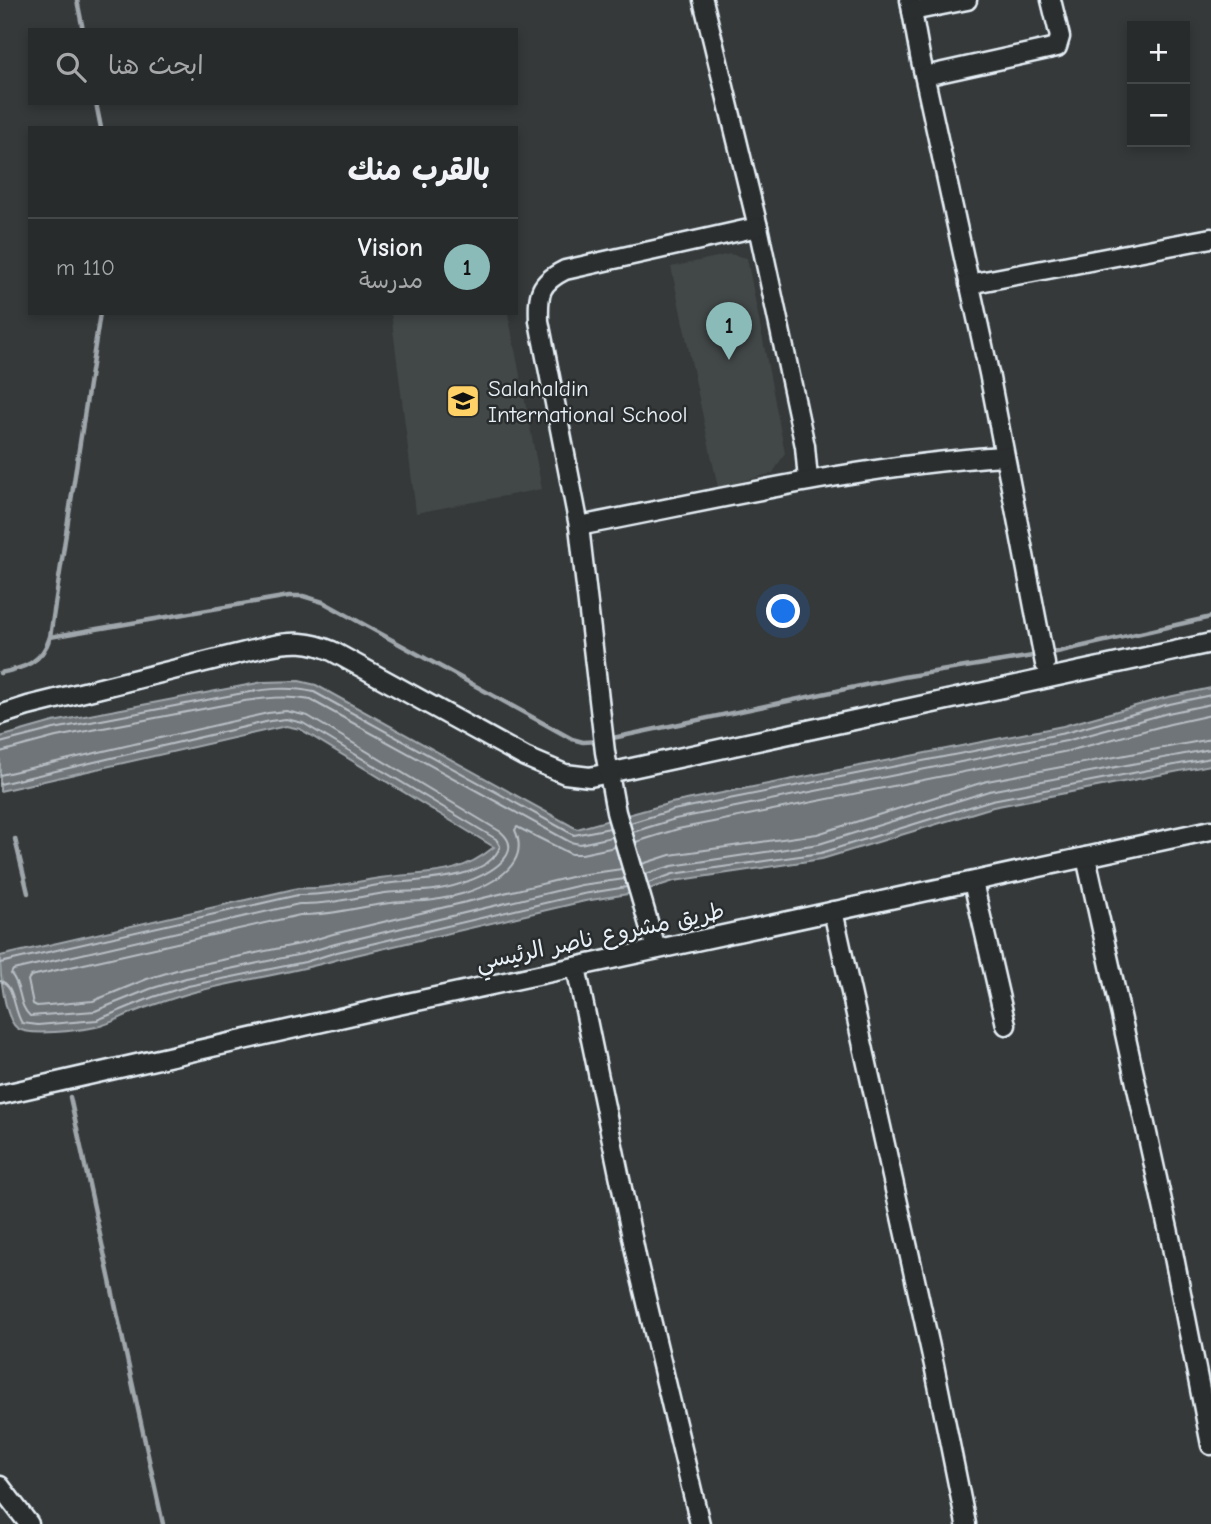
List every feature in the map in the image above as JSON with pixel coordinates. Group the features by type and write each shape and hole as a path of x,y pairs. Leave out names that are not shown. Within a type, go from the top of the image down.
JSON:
{"street":[{"path":"703,0 758,227 805,446 808,480"},
{"path":"967,0 911,6 1045,664"},
{"path":"925,76 1057,47 1060,37 1051,0"},
{"path":"656,949 616,812 605,752 579,526 539,321 540,290 550,277 565,270 758,227"},
{"path":"969,285 1211,238"},
{"path":"579,526 808,480 1004,456"},
{"path":"0,715 269,646 316,643 535,761 578,777 609,774 1211,643"},
{"name":"طريق مشروع ناصر الرئيسي","path":"0,1094 1211,830"},
{"path":"1086,857 1171,1242 1211,1445"},
{"path":"973,882 1006,1026"},
{"path":"833,911 934,1365 966,1524"},
{"path":"576,967 637,1261 700,1524"},
{"path":"0,1486 29,1524"}],"shaded area":[{"path":"730,254 747,258 785,453 773,473 718,488 671,267"},
{"name":"Salahaldin International School","path":"391,315 508,315 542,489 416,513"}],"water":[{"path":"299,681 316,685 577,829 671,803 1063,726 1211,688 1211,765 993,807 822,859 674,881 640,892 585,901 206,989 145,1008 100,1026 43,1032 17,1028 6,1005 0,956 298,888 329,887 440,872 466,864 494,847 300,729 286,726 0,791 0,737 53,722 263,682"}],"waterway":[{"path":"77,0 83,28"},
{"path":"96,105 101,126"},
{"path":"0,673 31,663 42,653 50,637 100,315"},
{"path":"50,637 289,596 303,596 323,602 572,739 583,742 600,741"},
{"path":"1048,654 1211,617"},
{"path":"608,739 903,677 1039,655"},
{"path":"15,839 28,893"},
{"path":"70,1097 163,1524"}],"place":[{"name":"Vision","path":"729,360"},
{"name":"Salahaldin International School","path":"463,401"}]}
